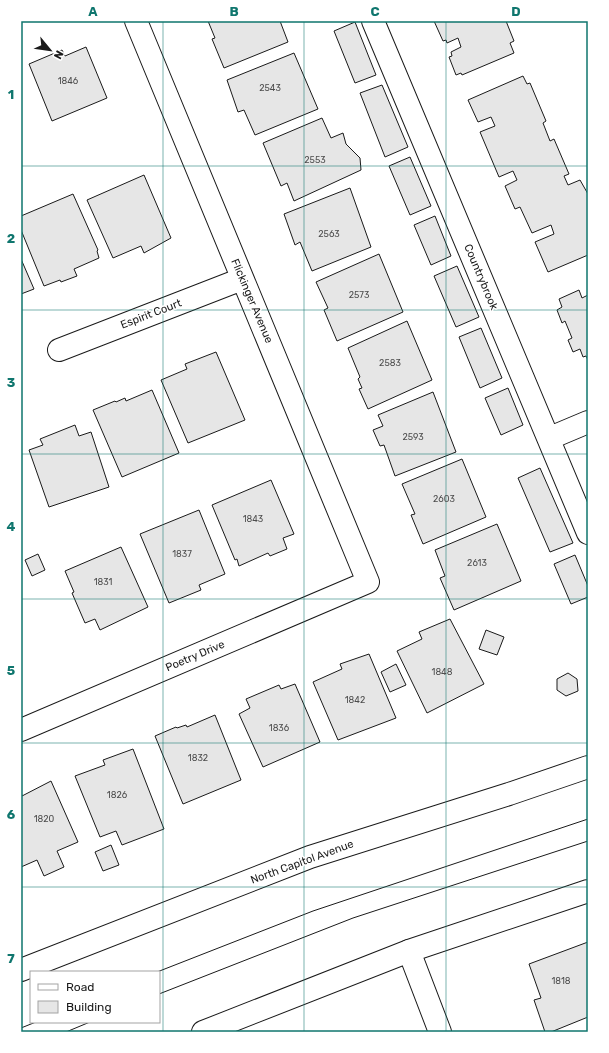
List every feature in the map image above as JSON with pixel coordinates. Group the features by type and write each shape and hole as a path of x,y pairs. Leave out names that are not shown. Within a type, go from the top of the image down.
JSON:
{"street":[{"name":"Flickinger Avenue","path":"136,21 368,582"},
{"name":"Countrybrook","path":"373,21 550,438 588,533"},
{"name":"Espirit Court","path":"59,350 242,278"},
{"path":"550,438 588,422"},
{"name":"Poetry Drive","path":"21,730 368,582"},
{"name":"North Capitol Avenue","path":"21,970 310,857 501,797 588,767"},
{"path":"203,1032 409,951 588,891"},
{"path":"409,951 440,1032"}],"building":[{"path":"208,21 280,21 288,42 224,68 212,39 215,38"},
{"path":"434,21 506,21 514,41 510,43 514,53 462,75 461,73 456,75 449,57 452,56 451,52 461,47 458,38 447,43 446,40 443,41"},
{"path":"355,22 376,75 355,83 334,31"},
{"path":"86,47 107,98 52,121 29,64 62,50 65,56"},
{"path":"294,53 318,109 255,135 244,110 238,112 227,80"},
{"path":"523,76 527,84 530,83 546,121 543,123 550,141 554,139 569,174 564,176 568,185 580,180 588,194 588,255 548,272 535,242 554,234 551,225 532,233 520,207 515,209 505,186 517,180 513,171 499,177 480,132 495,126 491,117 478,122 468,100"},
{"path":"382,85 408,147 385,157 360,93"},
{"path":"322,118 331,138 343,133 346,144 360,158 361,170 294,201 287,183 281,186 263,143"},
{"path":"410,157 431,206 410,215 389,166"},
{"path":"144,175 171,238 144,253 141,246 113,258 87,200"},
{"path":"350,188 371,247 312,271 300,242 295,245 284,214"},
{"path":"73,194 98,250 99,258 74,269 77,276 44,286 21,230 21,216"},
{"path":"435,216 451,256 431,265 414,225"},
{"path":"379,254 403,312 337,341 324,310 328,308 316,282"},
{"path":"21,259 34,289 21,294"},
{"path":"457,266 479,317 456,327 434,276"},
{"path":"579,290 582,298 588,295 588,360 586,356 583,357 580,349 573,352 568,340 572,338 565,321 562,323 557,310 562,307 559,299"},
{"path":"407,321 432,380 368,409 359,389 362,388 358,379 360,377 348,348"},
{"path":"481,328 502,378 480,388 459,337"},
{"path":"216,352 245,420 188,443 161,380 187,369 185,364"},
{"path":"508,388 523,425 501,435 485,398"},
{"path":"152,390 179,453 122,477 93,410 125,398 126,401"},
{"path":"433,392 456,452 395,476 384,445 380,446 373,430 383,426 378,415"},
{"path":"75,425 79,436 91,432 109,487 49,507 29,450 43,445 40,439"},
{"path":"462,459 486,517 423,544 411,515 415,514 402,484"},
{"path":"540,468 573,543 550,552 518,478"},
{"path":"271,480 294,534 283,538 287,549 270,556 268,553 239,566 237,559 235,560 212,505"},
{"path":"199,510 225,574 199,585 201,590 169,603 140,534"},
{"path":"497,524 521,581 454,610 440,578 445,576 435,550"},
{"path":"121,547 148,607 100,630 95,619 85,623 72,593 74,592 65,571"},
{"path":"38,554 45,570 32,576 25,560"},
{"path":"575,555 588,586 588,597 571,604 554,564"},
{"path":"450,619 484,684 427,713 397,651 422,639 419,632"},
{"path":"486,630 504,637 497,655 479,649"},
{"path":"369,654 396,718 338,740 313,682 342,669 340,664"},
{"path":"396,664 406,685 390,692 381,672"},
{"path":"568,673 577,679 578,691 566,696 557,690 557,679"},
{"path":"295,684 320,742 263,767 239,714 250,708 246,699 279,685 281,689"},
{"path":"215,715 241,780 183,804 155,736 176,727 186,725 187,727"},
{"path":"133,749 164,829 122,845 116,831 100,837 75,776 105,765 103,760"},
{"path":"51,781 78,842 57,851 64,867 44,876 37,860 21,867 21,792 22,796"},
{"path":"111,845 119,865 103,871 95,852"},
{"path":"588,942 588,1017 551,1032 545,1032 534,1000 541,998 529,964"}],"tram line":[{"path":"160,971 313,911 588,819"},
{"path":"160,994 353,918 588,841"},
{"path":"21,1028 34,1023"},
{"path":"66,1032 88,1023"}]}
